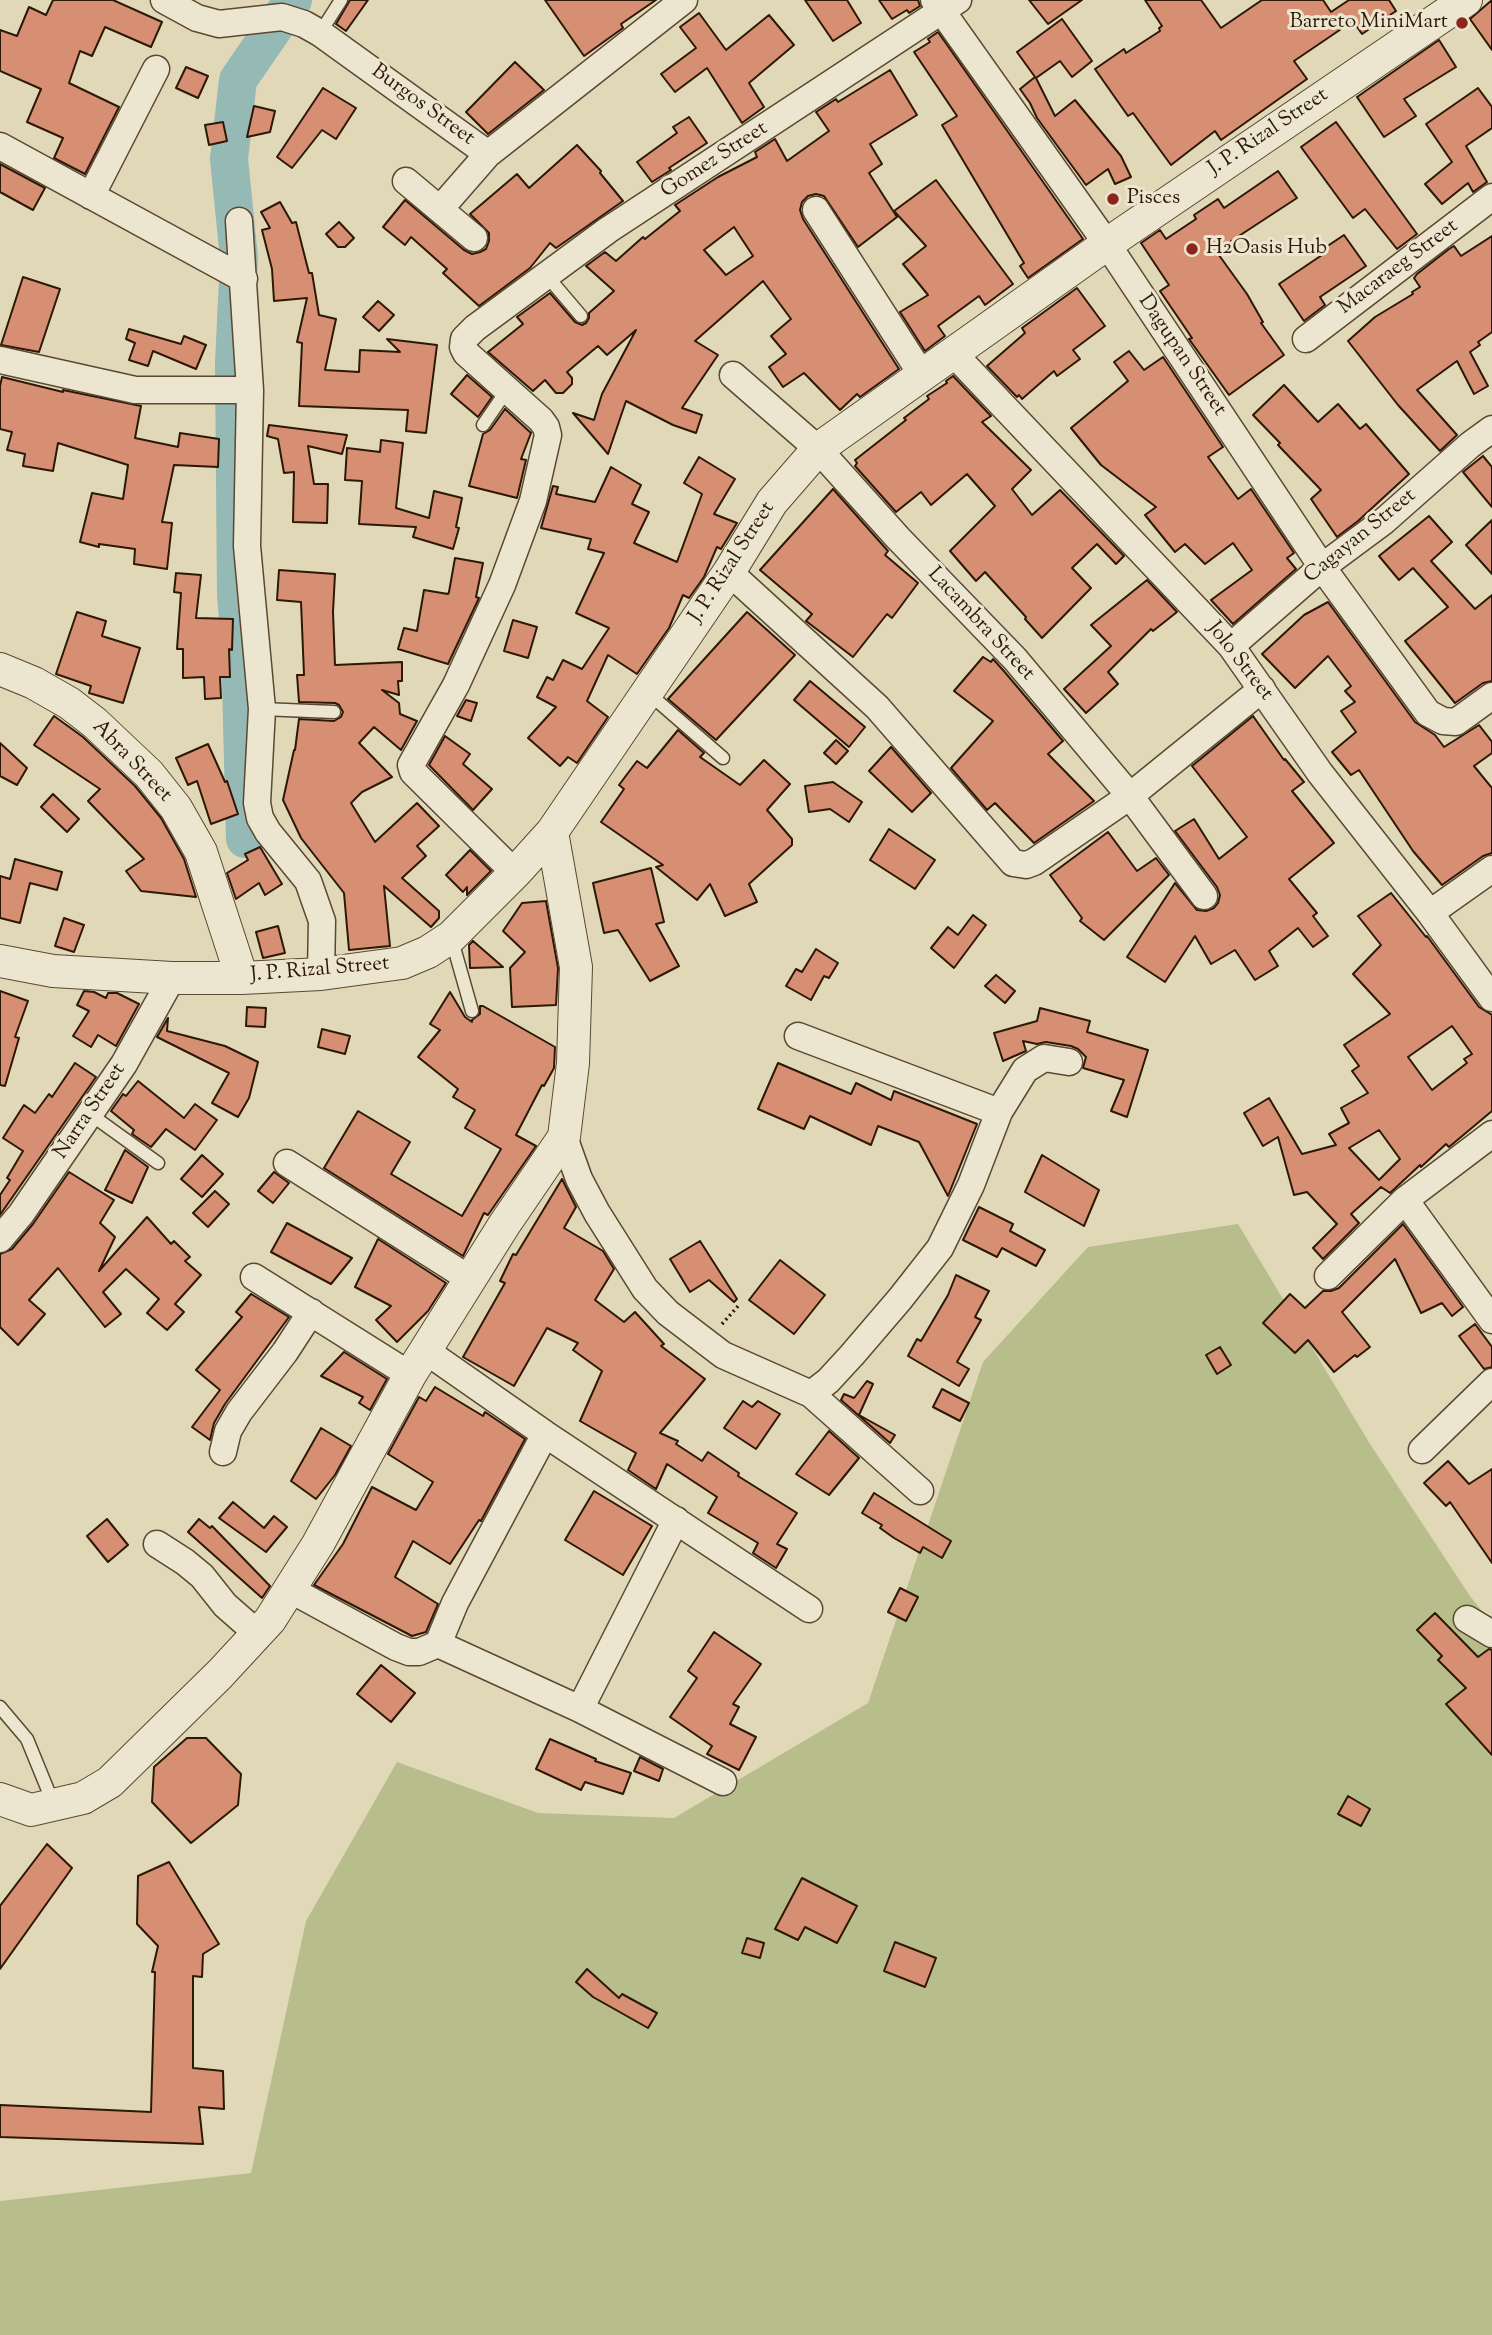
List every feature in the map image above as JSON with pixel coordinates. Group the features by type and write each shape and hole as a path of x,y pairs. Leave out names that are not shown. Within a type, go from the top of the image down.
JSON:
{"street":[{"name":"Burgos Street","path":"164,0 197,18 219,24 282,17 304,24 488,154 684,0"},
{"name":"J. P. Rizal Street","path":"0,961 53,971 172,978 321,974 402,963 428,952 451,937 552,832 729,572 772,502 818,449 1107,244 1466,0"},
{"name":"Dagupan Street","path":"945,4 1322,567 1428,713 1443,721 1456,722 1492,696"},
{"name":"Gomez Street","path":"507,390 466,353 464,340 475,328 608,230 945,4"},
{"path":"91,196 156,69"},
{"path":"0,146 244,279"},
{"path":"440,209 488,154"},
{"path":"406,181 474,238"},
{"name":"Macaraeg Street","path":"1306,339 1492,197"},
{"path":"816,210 922,375"},
{"path":"239,221 244,279 247,546 262,709 257,803 260,818 308,881 322,921 321,974"},
{"name":"Jolo Street","path":"953,353 1231,646 1333,791 1430,913 1492,998"},
{"path":"0,360 135,390 245,390"},
{"name":"Lacambra Street","path":"733,375 818,449 898,538 1015,659 1130,796 1204,896"},
{"path":"507,390 541,420 548,435 533,501 502,585 456,685 411,765 413,772 515,873"},
{"name":"Cagayan Street","path":"1231,646 1322,567 1384,522 1470,445 1492,429"},
{"path":"729,572 877,707 1013,863 1034,863 1130,796 1262,689"},
{"name":"Abra Street","path":"0,669 34,683 69,703 95,723 149,774 176,808 201,852 242,978"},
{"path":"552,832 576,967 573,1063 564,1137 579,1179 597,1213 645,1289 668,1313 723,1355 811,1394 920,1491"},
{"path":"1430,913 1492,869"},
{"name":"Narra Street","path":"0,1240 21,1214 124,1064 172,978"},
{"path":"798,1036 999,1112"},
{"path":"811,1394 828,1381 852,1355 901,1299 940,1248 971,1185 999,1112 1025,1070 1044,1058 1069,1062"},
{"path":"1328,1276 1405,1200 1492,1134"},
{"path":"0,1799 31,1810 83,1798 110,1782 258,1634 291,1590 418,1363 541,1167 564,1137"},
{"path":"287,1163 470,1279"},
{"path":"1405,1200 1492,1320"},
{"path":"254,1277 311,1312 418,1363 545,1434 809,1609"},
{"path":"223,1452 228,1431 239,1412 311,1312"},
{"path":"1422,1450 1492,1382"},
{"path":"438,1644 455,1603 545,1434"},
{"path":"580,1709 676,1520"},
{"path":"156,1544 202,1576 225,1605 258,1634"},
{"path":"291,1590 409,1652 438,1644 580,1709 723,1782"},
{"path":"1467,1619 1492,1634"}],"lane":[{"path":"320,33 341,0"},
{"path":"547,276 581,316"},
{"path":"483,425 507,390"},
{"path":"647,692 723,758"},
{"path":"262,709 334,712"},
{"path":"451,937 472,1011"},
{"path":"90,1114 158,1163"},
{"path":"0,1707 27,1739 54,1806"}],"green space":[{"path":"1238,1224 1370,1444 1470,1596 1492,1624 1492,2335 0,2335 0,2201 251,2173 306,1921 397,1762 538,1813 674,1818 868,1703 983,1362 1088,1247"}],"building":[{"path":"53,0 113,0 162,22 151,47 105,27 92,56 80,51 69,83 119,107 85,174 54,158 63,138 27,122 41,89 0,71 0,30 17,36 29,7 46,15"},
{"path":"350,0 368,0 346,31 336,24"},
{"path":"545,0 656,0 621,24 623,28 584,56"},
{"path":"805,0 847,0 861,23 833,41"},
{"path":"879,0 918,0 920,6 892,19"},
{"path":"1029,0 1082,0 1048,24"},
{"path":"1145,0 1201,0 1221,28 1262,0 1323,0 1331,12 1349,0 1389,0 1396,11 1362,34 1353,21 1294,61 1307,79 1221,140 1215,131 1171,165 1133,113 1128,116 1095,69 1124,49 1126,53 1160,31 1162,26"},
{"path":"1492,0 1492,50 1470,19"},
{"path":"699,13 726,50 769,15 794,45 749,83 764,107 742,123 707,68 675,92 661,74 696,48 680,27"},
{"path":"1062,19 1092,61 1072,77 1060,61 1036,78 1055,116 1075,100 1121,156 1131,177 1115,184 1108,169 1086,185 1037,118 1020,89 1035,77 1017,52"},
{"path":"938,32 1083,239 1028,278 1020,266 1024,263 942,125 957,116 914,52 930,42 928,39"},
{"path":"1439,40 1456,67 1404,99 1416,116 1384,137 1357,97"},
{"path":"515,62 544,90 488,134 466,112"},
{"path":"186,67 208,76 198,98 176,88"},
{"path":"890,70 917,115 870,144 882,164 869,173 897,217 858,247 824,196 808,196 802,202 800,210 803,219 899,369 860,397 857,394 840,410 804,373 783,387 769,367 786,354 771,336 791,319 763,281 695,341 718,355 682,408 702,415 696,433 673,425 626,401 608,454 573,413 594,420 602,394 636,330 607,355 598,346 567,372 572,378 572,384 563,393 556,393 545,380 533,391 488,352 523,324 517,317 550,293 575,322 582,325 586,323 589,313 614,291 586,266 605,252 616,261 643,237 645,239 680,211 675,205 718,177 757,157 755,152 775,139 787,161 829,131 816,112 836,99 838,102","holes":["734,227 753,256 726,275 704,250"]},
{"path":"323,88 356,108 336,139 322,130 292,168 277,157"},
{"path":"1478,88 1492,107 1492,128 1466,146 1487,182 1473,192 1468,183 1442,204 1425,184 1452,162 1426,124"},
{"path":"254,106 275,111 270,132 247,137"},
{"path":"689,117 707,143 652,182 637,162 677,133 673,127"},
{"path":"223,122 227,141 209,145 205,125"},
{"path":"1336,122 1417,234 1397,249 1365,209 1353,218 1301,147"},
{"path":"577,145 623,201 556,248 550,243 530,268 479,306 443,273 447,269 411,237 405,245 383,227 405,200 464,250 472,254 480,252 486,249 489,233 470,214 517,174 529,188"},
{"path":"0,164 45,188 33,210 0,192"},
{"path":"1278,171 1297,198 1216,251 1247,294 1263,322 1261,323 1284,355 1229,395 1189,339 1192,338 1160,291 1169,285 1141,243 1160,230 1166,239 1196,219 1194,215 1218,199 1224,208"},
{"path":"936,180 1013,284 985,305 979,296 938,326 945,336 925,351 900,312 928,295 903,264 926,246 894,211"},
{"path":"280,202 292,223 296,222 309,273 312,273 319,315 336,319 325,370 359,372 360,350 400,352 387,339 437,345 426,433 406,431 408,410 299,406 302,343 297,342 307,298 274,301 272,269 262,230 270,228 261,212"},
{"path":"339,222 354,238 345,247 338,247 326,234"},
{"path":"1344,235 1366,266 1320,297 1325,305 1304,321 1279,284 1322,255 1320,251"},
{"path":"1492,236 1492,332 1470,352 1488,386 1474,394 1457,361 1417,390 1457,435 1440,451 1398,405 1348,341 1375,317 1413,294 1412,292 1420,287 1414,278 1417,274 1449,249 1454,246 1461,256"},
{"path":"23,277 60,289 39,352 1,345"},
{"path":"1077,288 1105,326 1073,350 1080,359 1057,376 1054,371 1022,399 1019,395 1017,397 987,366 1025,333 1022,328"},
{"path":"378,301 394,315 379,331 363,317"},
{"path":"129,329 181,344 184,336 206,345 196,369 153,351 148,366 129,360 135,343 126,339"},
{"path":"1129,351 1144,370 1163,357 1223,447 1208,457 1238,499 1251,489 1294,553 1287,558 1296,569 1233,624 1211,600 1252,570 1233,543 1205,564 1185,544 1175,552 1145,515 1156,507 1101,465 1071,428 1128,381 1114,362"},
{"path":"467,375 492,397 478,417 451,394"},
{"path":"953,376 991,416 982,422 1031,470 1012,489 1032,515 1060,490 1124,556 1116,564 1097,544 1072,568 1091,588 1042,638 985,572 976,581 950,551 995,506 967,474 931,505 921,492 896,512 855,466 855,460 906,420 904,418 929,399 927,396"},
{"path":"2,377 63,392 141,406 135,438 178,447 180,433 219,439 218,467 174,465 162,522 172,523 167,569 134,564 135,549 99,544 99,547 80,542 92,493 123,499 128,465 58,443 53,471 23,466 25,454 7,450 12,432 0,429"},
{"path":"1284,385 1318,422 1338,404 1360,429 1366,424 1409,474 1337,537 1311,499 1321,490 1253,415"},
{"path":"505,409 531,433 521,459 526,460 517,498 469,486 483,434 490,430"},
{"path":"269,425 347,435 342,454 308,446 314,484 328,484 327,523 293,522 294,472 284,473 278,439 267,436"},
{"path":"381,440 403,443 396,508 429,518 434,491 462,498 456,527 459,528 453,549 413,537 416,527 359,524 362,481 345,480 347,448 380,452"},
{"path":"1483,456 1492,467 1492,507 1463,472"},
{"path":"699,457 735,479 714,514 737,523 721,549 717,547 704,577 689,598 683,595 669,628 637,674 608,655 587,701 608,717 577,763 568,757 560,766 528,738 556,707 537,697 547,677 553,680 563,660 582,669 609,628 576,613 604,553 588,549 591,539 541,528 553,486 558,487 556,494 595,502 611,467 641,485 632,504 649,512 634,543 677,562 702,494 684,483"},
{"path":"833,489 888,551 885,555 918,583 892,618 887,614 853,657 806,621 812,614 760,570"},
{"path":"1429,516 1452,542 1431,561 1475,609 1492,595 1492,681 1483,683 1455,703 1405,641 1448,607 1413,568 1399,580 1379,556"},
{"path":"1492,520 1492,574 1466,545"},
{"path":"455,558 483,563 476,597 479,598 448,664 398,649 404,628 417,631 424,590 448,594"},
{"path":"279,570 335,574 335,665 402,662 402,681 398,681 399,695 382,690 399,703 400,714 417,721 401,750 374,727 359,743 392,777 362,792 351,803 375,842 417,803 439,826 417,846 426,856 402,878 439,911 439,918 431,927 384,886 390,946 349,950 344,893 301,838 283,800 299,719 334,721 341,717 343,712 335,703 299,702 297,675 304,675 301,602 277,600"},
{"path":"176,573 201,575 196,618 233,619 232,650 229,649 230,677 220,677 221,698 205,699 204,677 183,678 183,649 177,649 181,593 174,592"},
{"path":"1147,580 1177,612 1153,631 1151,629 1108,672 1118,684 1086,713 1064,689 1111,646 1091,625"},
{"path":"1328,602 1415,722 1435,735 1444,747 1479,725 1492,742 1492,753 1474,766 1492,788 1492,853 1483,856 1442,885 1413,851 1359,770 1351,775 1332,752 1356,732 1341,711 1355,702 1345,691 1351,686 1328,656 1295,688 1262,654 1304,615"},
{"path":"77,612 106,621 102,636 140,648 123,703 89,693 91,686 56,674"},
{"path":"747,612 795,655 716,740 668,699"},
{"path":"513,620 537,627 528,658 504,651"},
{"path":"983,657 991,662 993,659 1063,741 1048,754 1094,801 1034,843 995,803 987,810 951,768 993,721 954,691"},
{"path":"810,681 865,727 849,747 794,700"},
{"path":"466,700 477,703 471,721 457,716"},
{"path":"54,716 83,737 135,786 161,818 184,859 196,897 141,891 126,871 144,859 88,801 100,789 34,745"},
{"path":"1253,716 1284,760 1304,782 1292,791 1334,843 1289,879 1317,913 1313,916 1328,936 1313,947 1298,928 1269,951 1278,966 1255,980 1235,950 1211,964 1195,936 1165,982 1127,957 1175,883 1197,910 1206,911 1218,903 1220,895 1217,887 1175,831 1194,819 1219,859 1247,837 1192,766"},
{"path":"678,730 704,753 700,757 740,785 764,760 790,784 767,810 792,839 792,845 749,884 757,902 725,916 710,884 697,900 656,867 663,865 601,822 624,789 619,785 637,761 647,768"},
{"path":"445,736 470,754 463,764 492,789 473,810 429,765"},
{"path":"836,740 848,751 836,764 824,753"},
{"path":"0,743 27,768 17,785 0,776"},
{"path":"208,744 225,782 227,781 238,814 211,824 197,781 188,785 176,758"},
{"path":"891,747 931,793 912,812 869,771"},
{"path":"833,782 862,802 849,822 830,809 809,812 805,786"},
{"path":"53,794 79,819 67,832 41,807"},
{"path":"889,829 935,860 915,889 870,860"},
{"path":"1108,832 1137,871 1156,858 1169,875 1104,940 1080,921 1082,918 1050,875"},
{"path":"260,847 282,884 265,895 259,883 236,899 227,873 248,860 245,854"},
{"path":"470,850 491,871 467,895 467,887 463,892 446,875"},
{"path":"15,859 62,872 57,890 30,883 20,923 0,918 0,876 10,879"},
{"path":"651,868 664,922 656,924 679,966 650,981 618,930 604,933 593,883"},
{"path":"1391,893 1427,936 1479,1007 1492,1015 1492,1111 1449,1147 1446,1144 1390,1193 1381,1187 1351,1214 1359,1223 1323,1259 1313,1248 1337,1224 1307,1192 1294,1195 1278,1137 1263,1146 1244,1113 1269,1098 1302,1154 1336,1145 1329,1134 1349,1123 1341,1108 1368,1093 1352,1071 1359,1066 1344,1045 1390,1014 1353,974 1381,945 1358,916","holes":["1452,1026 1472,1054 1464,1059 1467,1063 1432,1090 1408,1057","1379,1130 1400,1159 1379,1180 1349,1148"]},
{"path":"546,901 558,968 556,1005 512,1007 510,968 525,952 503,931 522,903"},
{"path":"973,915 986,925 954,968 931,948 948,927 958,935"},
{"path":"64,918 84,925 74,952 55,946"},
{"path":"278,926 285,953 263,958 256,932"},
{"path":"473,941 503,967 470,968 469,945"},
{"path":"816,949 838,963 829,978 824,976 811,1000 786,986 796,969 802,972"},
{"path":"996,975 1015,991 1005,1003 985,986"},
{"path":"0,991 28,1001 15,1037 19,1038 5,1086 0,1085"},
{"path":"84,991 106,998 108,993 117,993 139,1004 116,1046 98,1035 91,1047 73,1036 89,1011 77,1005"},
{"path":"450,992 465,1017 472,1022 480,1014 480,1006 483,1006 555,1047 554,1068 516,1135 536,1146 488,1215 484,1213 463,1256 324,1168 358,1111 410,1142 391,1174 462,1216 501,1149 465,1128 475,1110 453,1097 458,1089 418,1057 440,1030 430,1024"},
{"path":"247,1007 266,1008 265,1027 246,1026"},
{"path":"1040,1008 1090,1021 1087,1032 1148,1050 1127,1117 1111,1111 1124,1080 1083,1068 1086,1057 1078,1049 1046,1042 1037,1044 1023,1041 1026,1051 1003,1061 994,1033 1037,1021"},
{"path":"168,1018 167,1031 225,1046 258,1062 249,1098 238,1117 212,1103 229,1073 157,1037"},
{"path":"322,1029 350,1036 345,1054 318,1047"},
{"path":"75,1063 96,1077 0,1215 0,1195 23,1151 3,1138 24,1105 35,1113 49,1094 52,1097"},
{"path":"778,1063 851,1094 856,1083 891,1100 894,1091 977,1124 948,1196 919,1142 878,1126 871,1145 810,1116 804,1129 758,1109"},
{"path":"138,1081 184,1118 195,1104 217,1120 195,1150 166,1129 151,1147 132,1134 134,1130 111,1111 123,1094 126,1096"},
{"path":"125,1150 148,1167 132,1203 105,1190"},
{"path":"202,1155 223,1174 202,1197 181,1179"},
{"path":"1042,1155 1099,1190 1084,1226 1025,1192"},
{"path":"69,1172 114,1200 100,1223 115,1237 99,1271 147,1217 171,1244 174,1241 190,1257 185,1261 201,1275 175,1304 184,1312 167,1330 147,1313 159,1299 126,1269 103,1292 121,1314 105,1327 58,1268 29,1300 45,1314 18,1345 0,1327 0,1254 12,1249"},
{"path":"274,1172 289,1183 273,1203 258,1191"},
{"path":"562,1179 576,1207 564,1228 603,1251 614,1269 595,1300 624,1322 635,1312 664,1344 661,1346 705,1379 660,1433 678,1441 676,1444 702,1461 708,1452 739,1473 738,1476 797,1513 777,1544 787,1549 776,1568 753,1553 758,1543 708,1513 717,1497 667,1464 656,1489 628,1470 636,1453 580,1421 602,1371 573,1350 578,1343 547,1328 514,1386 463,1357 505,1283 500,1281 513,1254 516,1255"},
{"path":"215,1191 229,1204 208,1227 193,1213"},
{"path":"979,1207 1013,1224 1010,1231 1045,1250 1036,1266 1002,1248 997,1257 963,1240"},
{"path":"287,1223 352,1258 331,1284 271,1252"},
{"path":"1403,1224 1463,1307 1452,1316 1442,1303 1421,1313 1395,1259 1342,1312 1370,1347 1334,1372 1308,1340 1295,1353 1263,1323 1290,1294 1305,1308 1323,1291 1339,1288"},
{"path":"378,1239 446,1283 428,1311 397,1342 376,1320 391,1306 355,1287"},
{"path":"700,1241 737,1299 734,1302 709,1280 690,1292 670,1259"},
{"path":"780,1260 825,1295 794,1334 749,1300"},
{"path":"956,1275 989,1291 975,1317 981,1320 957,1362 969,1369 959,1386 908,1356 917,1339 921,1341 948,1295"},
{"path":"251,1294 289,1317 225,1404 214,1423 210,1440 192,1427 220,1390 196,1370 242,1317 236,1312"},
{"path":"1475,1324 1492,1347 1492,1367 1484,1369 1459,1336"},
{"path":"1220,1347 1231,1365 1217,1374 1206,1355"},
{"path":"344,1352 387,1379 370,1410 359,1403 363,1397 321,1376"},
{"path":"867,1381 873,1384 859,1415 895,1435 890,1443 841,1400 844,1394 854,1398"},
{"path":"435,1387 483,1416 485,1412 525,1439 481,1521 479,1520 450,1564 413,1541 395,1577 438,1604 426,1632 412,1636 314,1585 343,1544 372,1487 416,1510 433,1482 388,1454 419,1397 426,1401"},
{"path":"942,1389 969,1403 960,1421 933,1407"},
{"path":"743,1401 752,1407 758,1401 780,1414 756,1449 724,1428"},
{"path":"321,1428 351,1446 335,1475 316,1499 291,1481"},
{"path":"829,1431 859,1458 829,1495 796,1474"},
{"path":"1448,1461 1469,1484 1492,1469 1492,1563 1450,1502 1446,1506 1424,1483"},
{"path":"594,1491 652,1526 623,1575 565,1540"},
{"path":"874,1493 951,1541 942,1558 923,1547 920,1553 894,1538 880,1528 882,1525 862,1513"},
{"path":"233,1502 264,1528 274,1516 287,1527 266,1552 219,1518"},
{"path":"107,1519 128,1545 108,1562 87,1536"},
{"path":"199,1519 210,1528 212,1526 270,1586 262,1598 188,1532"},
{"path":"900,1588 918,1597 906,1621 888,1612"},
{"path":"1435,1613 1478,1657 1489,1649 1492,1650 1492,1755 1446,1704 1466,1688 1438,1660 1442,1656 1417,1630"},
{"path":"714,1632 761,1664 733,1704 739,1707 730,1724 756,1737 739,1770 707,1754 712,1746 670,1717 697,1678 688,1671"},
{"path":"381,1665 415,1693 391,1722 357,1694"},
{"path":"187,1738 206,1738 241,1774 238,1805 191,1843 152,1802 154,1767"},
{"path":"550,1739 596,1759 595,1761 631,1773 623,1794 585,1782 581,1790 536,1769"},
{"path":"640,1757 663,1769 659,1781 634,1771"},
{"path":"1348,1796 1370,1809 1361,1826 1338,1814"},
{"path":"47,1844 72,1868 0,1969 0,1906"},
{"path":"169,1862 219,1944 203,1954 202,1977 193,1976 193,2068 223,2071 224,2109 199,2107 203,2144 0,2137 0,2105 151,2112 155,1972 152,1972 158,1946 137,1924 138,1876"},
{"path":"802,1878 857,1906 837,1943 805,1927 798,1940 775,1929"},
{"path":"747,1938 764,1943 760,1958 742,1953"},
{"path":"895,1942 936,1958 925,1987 884,1971"},
{"path":"587,1969 619,1998 622,1994 657,2013 648,2028 593,1997 576,1982"}],"waterway":[{"path":"245,839 240,644 236,595 234,363 239,258 229,159 238,80 293,0"}],"place":[{"name":"Barreto MiniMart","path":"1462,23"},
{"name":"Pisces","path":"1113,199"},
{"name":"H2Oasis Hub","path":"1192,249"}]}
